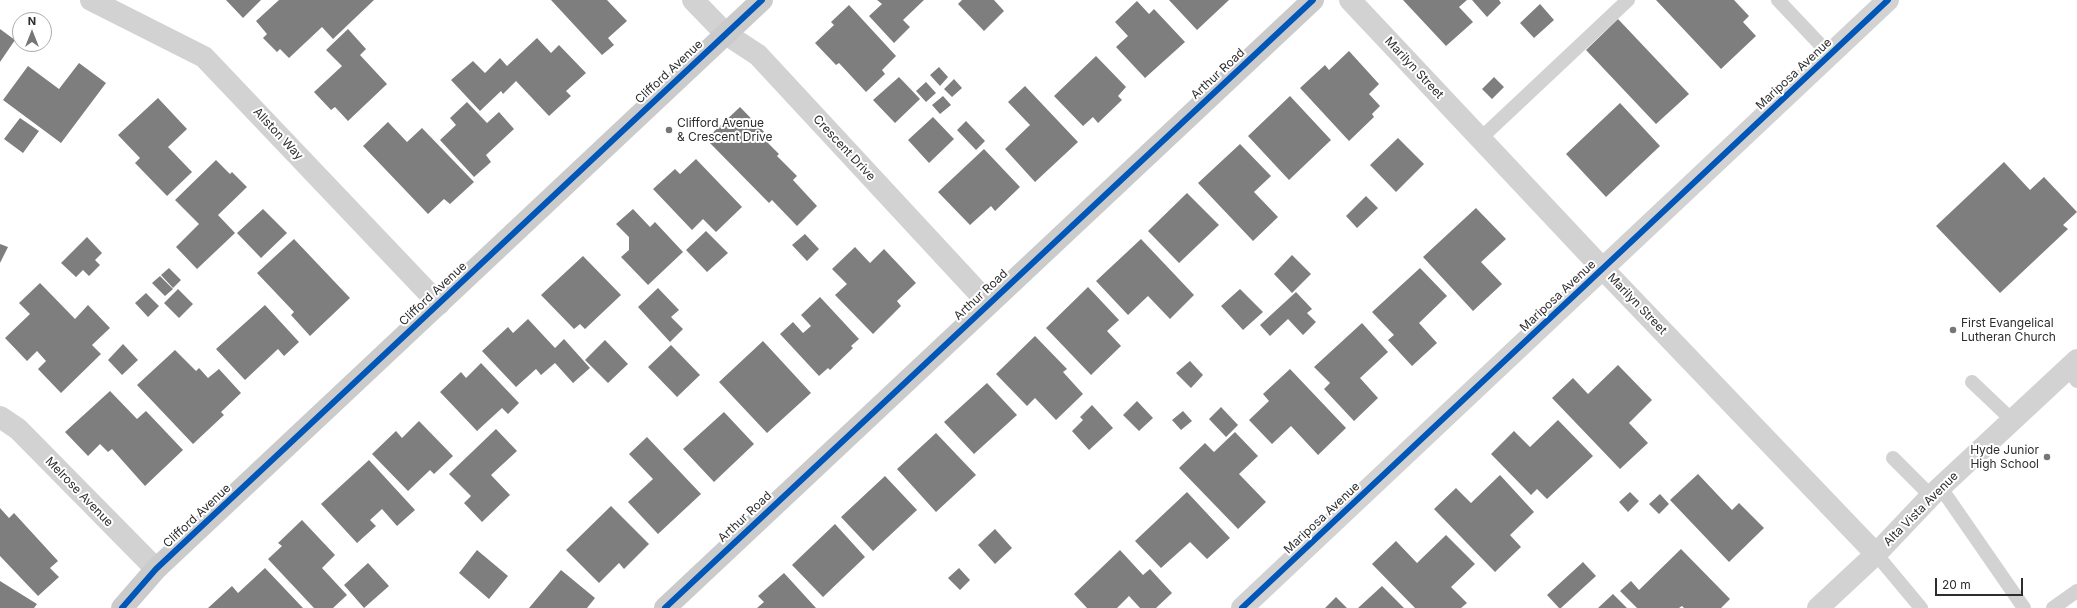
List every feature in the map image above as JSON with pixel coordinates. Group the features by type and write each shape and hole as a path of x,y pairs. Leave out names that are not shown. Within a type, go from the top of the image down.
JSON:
{"street":[{"name":"Allston Way","path":"91,0 204,57 438,304"},
{"name":"Crescent Drive","path":"693,0 726,34 758,55 988,303"},
{"name":"Clifford Avenue","path":"122,608 156,570 762,0"},
{"name":"Arthur Road","path":"673,605 988,303 1313,0"},
{"name":"Marilyn Street","path":"1350,0 1603,269 1876,554"},
{"name":"Mariposa Avenue","path":"1242,608 1888,0"},
{"name":"Alta Vista Avenue","path":"1818,608 1876,554 1936,492 2012,420 2074,370"},
{"name":"Melrose Avenue","path":"0,418 18,429 156,570"}],"lane":[{"path":"1480,139 1628,0"},
{"path":"1778,0 1830,55"},
{"path":"1972,382 2012,420"},
{"path":"1893,458 1936,492 2024,608"},
{"path":"1876,554 1920,608"},
{"path":"2053,608 2077,591"}],"building":[{"path":"226,0 261,0 243,18"},
{"path":"279,0 374,0 333,39 322,27 289,58 280,49 277,52 263,38 267,34 256,21"},
{"path":"551,0 607,0 627,21 608,38 614,45 602,55"},
{"path":"877,0 924,0 903,20 910,27 894,43 869,16 882,4"},
{"path":"962,0 994,0 1004,11 984,31 958,4"},
{"path":"1169,0 1229,0 1197,30"},
{"path":"1403,0 1467,0 1459,7 1473,22 1446,46"},
{"path":"1472,0 1499,0 1501,3 1487,17"},
{"path":"1656,0 1734,0 1749,16 1743,22 1756,36 1721,69"},
{"path":"1137,1 1149,14 1154,9 1185,42 1145,78 1116,47 1128,36 1115,22"},
{"path":"1540,4 1554,20 1534,38 1520,23"},
{"path":"849,5 896,56 882,70 885,74 866,92 839,63 836,65 815,43 834,25 831,22"},
{"path":"1618,19 1689,94 1656,124 1586,50"},
{"path":"0,29 12,38 12,44 0,62"},
{"path":"348,29 366,49 360,55 387,84 348,121 335,107 331,110 314,92 342,66 326,50"},
{"path":"537,38 551,53 559,45 586,73 566,91 571,96 549,116 516,81 503,94 501,91 480,111 451,80 473,61 485,73 500,58 507,66"},
{"path":"1349,51 1379,84 1369,94 1380,106 1372,114 1374,117 1349,141 1300,88 1325,65 1329,70"},
{"path":"1096,56 1126,87 1118,96 1122,100 1098,123 1093,117 1083,126 1054,96"},
{"path":"79,63 106,83 61,143 3,100 28,66 59,89"},
{"path":"939,67 948,77 940,86 930,75"},
{"path":"899,77 920,99 895,123 873,100"},
{"path":"1494,77 1504,87 1492,99 1482,89"},
{"path":"954,79 962,88 952,97 944,89"},
{"path":"926,82 936,93 926,102 916,91"},
{"path":"1025,86 1078,142 1035,182 1005,149 1030,125 1008,102"},
{"path":"943,96 951,105 940,114 932,105"},
{"path":"1290,96 1331,140 1289,180 1248,136"},
{"path":"158,98 187,129 168,147 192,172 167,196 135,163 140,158 118,135"},
{"path":"467,102 487,123 499,112 514,129 486,155 491,162 474,177 440,140 456,125 450,118"},
{"path":"1620,103 1660,146 1606,197 1566,154"},
{"path":"740,107 772,140 768,143 779,154 777,156 797,176 793,180 817,206 797,226 772,200 769,203 706,139"},
{"path":"933,117 954,139 929,163 908,140"},
{"path":"20,118 39,131 23,153 4,139"},
{"path":"966,121 985,141 976,150 957,130"},
{"path":"388,122 407,142 422,128 474,182 450,204 444,199 428,214 363,146"},
{"path":"1398,138 1424,164 1396,192 1370,165"},
{"path":"1240,144 1271,176 1254,192 1278,217 1253,241 1198,183"},
{"path":"984,149 1020,187 995,211 991,206 970,225 938,192"},
{"path":"696,159 742,207 716,232 703,219 692,230 653,189 675,169 680,174"},
{"path":"216,160 230,174 232,172 247,187 218,215 235,233 197,269 176,247 199,224 175,200"},
{"path":"2004,162 2030,190 2044,177 2077,212 2063,225 2068,229 2000,293 1936,226"},
{"path":"1187,193 1219,225 1179,263 1148,231"},
{"path":"1366,196 1378,208 1357,228 1346,216"},
{"path":"1476,208 1506,239 1481,262 1502,284 1473,311 1423,257"},
{"path":"263,209 287,233 261,258 237,233"},
{"path":"633,209 650,227 655,222 683,252 648,285 621,257 629,250 629,237 616,224"},
{"path":"706,231 728,253 707,272 686,250"},
{"path":"805,234 819,249 807,261 792,245"},
{"path":"87,237 102,253 95,260 100,265 89,276 83,270 76,277 61,263"},
{"path":"294,239 350,298 310,336 291,315 294,312 257,273"},
{"path":"1141,239 1194,295 1170,319 1148,296 1128,315 1096,281"},
{"path":"0,244 8,247 0,263"},
{"path":"855,247 870,263 884,249 916,283 897,301 901,306 873,334 835,295 847,284 832,269"},
{"path":"1292,255 1311,274 1292,293 1274,274"},
{"path":"583,256 621,295 585,329 580,324 574,329 541,295"},
{"path":"169,268 181,280 173,288 161,275"},
{"path":"1420,268 1447,296 1419,323 1437,343 1412,366 1388,340 1394,335 1372,312"},
{"path":"160,276 173,289 165,296 152,283"},
{"path":"40,283 75,319 88,305 110,328 92,345 101,354 61,393 38,369 46,361 37,351 27,361 5,338 30,314 19,303"},
{"path":"1088,287 1119,320 1107,331 1121,346 1091,375 1046,328"},
{"path":"658,288 679,310 671,317 683,329 670,342 638,307"},
{"path":"178,289 193,304 179,318 164,303"},
{"path":"1240,289 1263,312 1243,330 1221,306"},
{"path":"1296,292 1312,309 1307,313 1316,322 1303,335 1288,319 1270,336 1260,325"},
{"path":"146,293 159,306 148,317 135,303"},
{"path":"820,297 859,339 851,346 853,348 830,370 828,368 819,376 780,334 793,322 803,333 811,326 801,315"},
{"path":"265,305 299,342 284,356 278,349 245,380 216,349"},
{"path":"528,319 555,348 564,339 590,368 573,383 555,363 541,375 536,369 516,387 482,351 508,327 513,333"},
{"path":"1362,323 1388,352 1360,378 1378,398 1354,421 1324,389 1330,383 1314,367"},
{"path":"1035,336 1067,369 1063,372 1083,394 1056,420 1035,398 1027,406 996,374"},
{"path":"605,340 628,364 608,383 585,360"},
{"path":"763,341 811,393 767,433 719,382"},
{"path":"123,344 138,360 122,375 108,360"},
{"path":"671,345 700,375 677,397 648,367"},
{"path":"175,350 196,371 199,368 208,378 219,369 241,393 221,412 224,415 193,444 137,385"},
{"path":"1190,361 1203,375 1191,388 1176,373"},
{"path":"481,363 519,403 508,414 502,408 477,431 440,392 461,372 466,378"},
{"path":"1618,365 1652,400 1629,423 1648,443 1620,469 1552,398 1573,378 1588,394"},
{"path":"1290,369 1346,428 1318,455 1291,426 1272,444 1249,420 1269,401 1263,394"},
{"path":"987,383 1017,415 974,454 944,422"},
{"path":"110,391 137,419 146,411 183,450 145,486 112,449 108,452 100,444 88,456 65,432"},
{"path":"1137,401 1153,418 1139,431 1123,415"},
{"path":"1092,405 1113,428 1089,450 1072,431 1083,420 1080,417"},
{"path":"1221,407 1238,425 1226,437 1209,419"},
{"path":"1183,411 1192,421 1181,430 1172,420"},
{"path":"724,412 754,444 714,482 683,449"},
{"path":"1558,420 1593,456 1547,499 1537,489 1531,495 1491,454 1514,431 1530,447"},
{"path":"419,421 453,456 434,474 430,470 408,491 372,454 396,431 402,438"},
{"path":"496,429 517,451 491,475 510,495 482,522 464,503 471,496 449,474"},
{"path":"1235,432 1258,456 1239,474 1266,502 1238,529 1179,468 1205,443 1214,452"},
{"path":"936,433 976,475 936,512 897,469"},
{"path":"647,437 701,494 658,534 628,502 653,479 629,454"},
{"path":"369,460 415,510 397,526 382,509 370,520 376,526 357,543 321,504"},
{"path":"1698,474 1732,510 1739,503 1764,528 1729,562 1670,500"},
{"path":"1500,475 1534,512 1510,535 1521,547 1495,572 1434,509 1456,488 1471,503"},
{"path":"885,476 917,510 873,551 841,517"},
{"path":"1187,492 1230,538 1207,559 1190,542 1161,568 1135,541"},
{"path":"1630,492 1639,501 1628,512 1619,502"},
{"path":"1660,494 1669,504 1659,514 1649,504"},
{"path":"611,506 649,544 624,569 619,563 599,583 566,550"},
{"path":"0,508 9,518 14,513 58,561 50,568 59,577 38,596 0,556"},
{"path":"302,520 335,555 322,568 347,595 333,608 314,608 268,559 282,546 278,543"},
{"path":"835,524 865,557 823,597 792,565"},
{"path":"995,529 1012,548 995,564 978,545"},
{"path":"1446,535 1475,564 1451,587 1467,603 1461,608 1415,608 1372,564 1396,541 1417,563"},
{"path":"1681,549 1730,599 1721,608 1684,608 1682,606 1679,608 1637,608 1620,591 1631,581 1639,590"},
{"path":"477,550 508,576 489,599 459,573"},
{"path":"1120,550 1143,575 1150,569 1172,593 1156,608 1140,608 1129,596 1117,608 1087,608 1074,594"},
{"path":"1583,562 1596,576 1561,608 1559,608 1547,595"},
{"path":"368,563 389,586 364,608 344,585"},
{"path":"265,568 303,608 208,608 232,586 238,593"},
{"path":"959,568 970,580 960,590 948,578"},
{"path":"561,570 595,598 587,608 529,608"},
{"path":"784,573 816,608 757,608 764,602 758,596"},
{"path":"0,581 37,604 34,608 0,608"},
{"path":"1382,586 1404,608 1358,608"},
{"path":"1613,594 1627,608 1598,608"},
{"path":"1336,597 1347,608 1325,608"}],"cycle path":[{"path":"122,608 156,569 762,0"},
{"path":"665,608 1313,0"},
{"path":"1242,608 1888,0"}],"place":[{"name":"Clifford Avenue & Crescent Drive","path":"669,130"},
{"name":"First Evangelical Lutheran Church","path":"1953,330"},
{"name":"Hyde Junior High School","path":"2047,457"}]}
